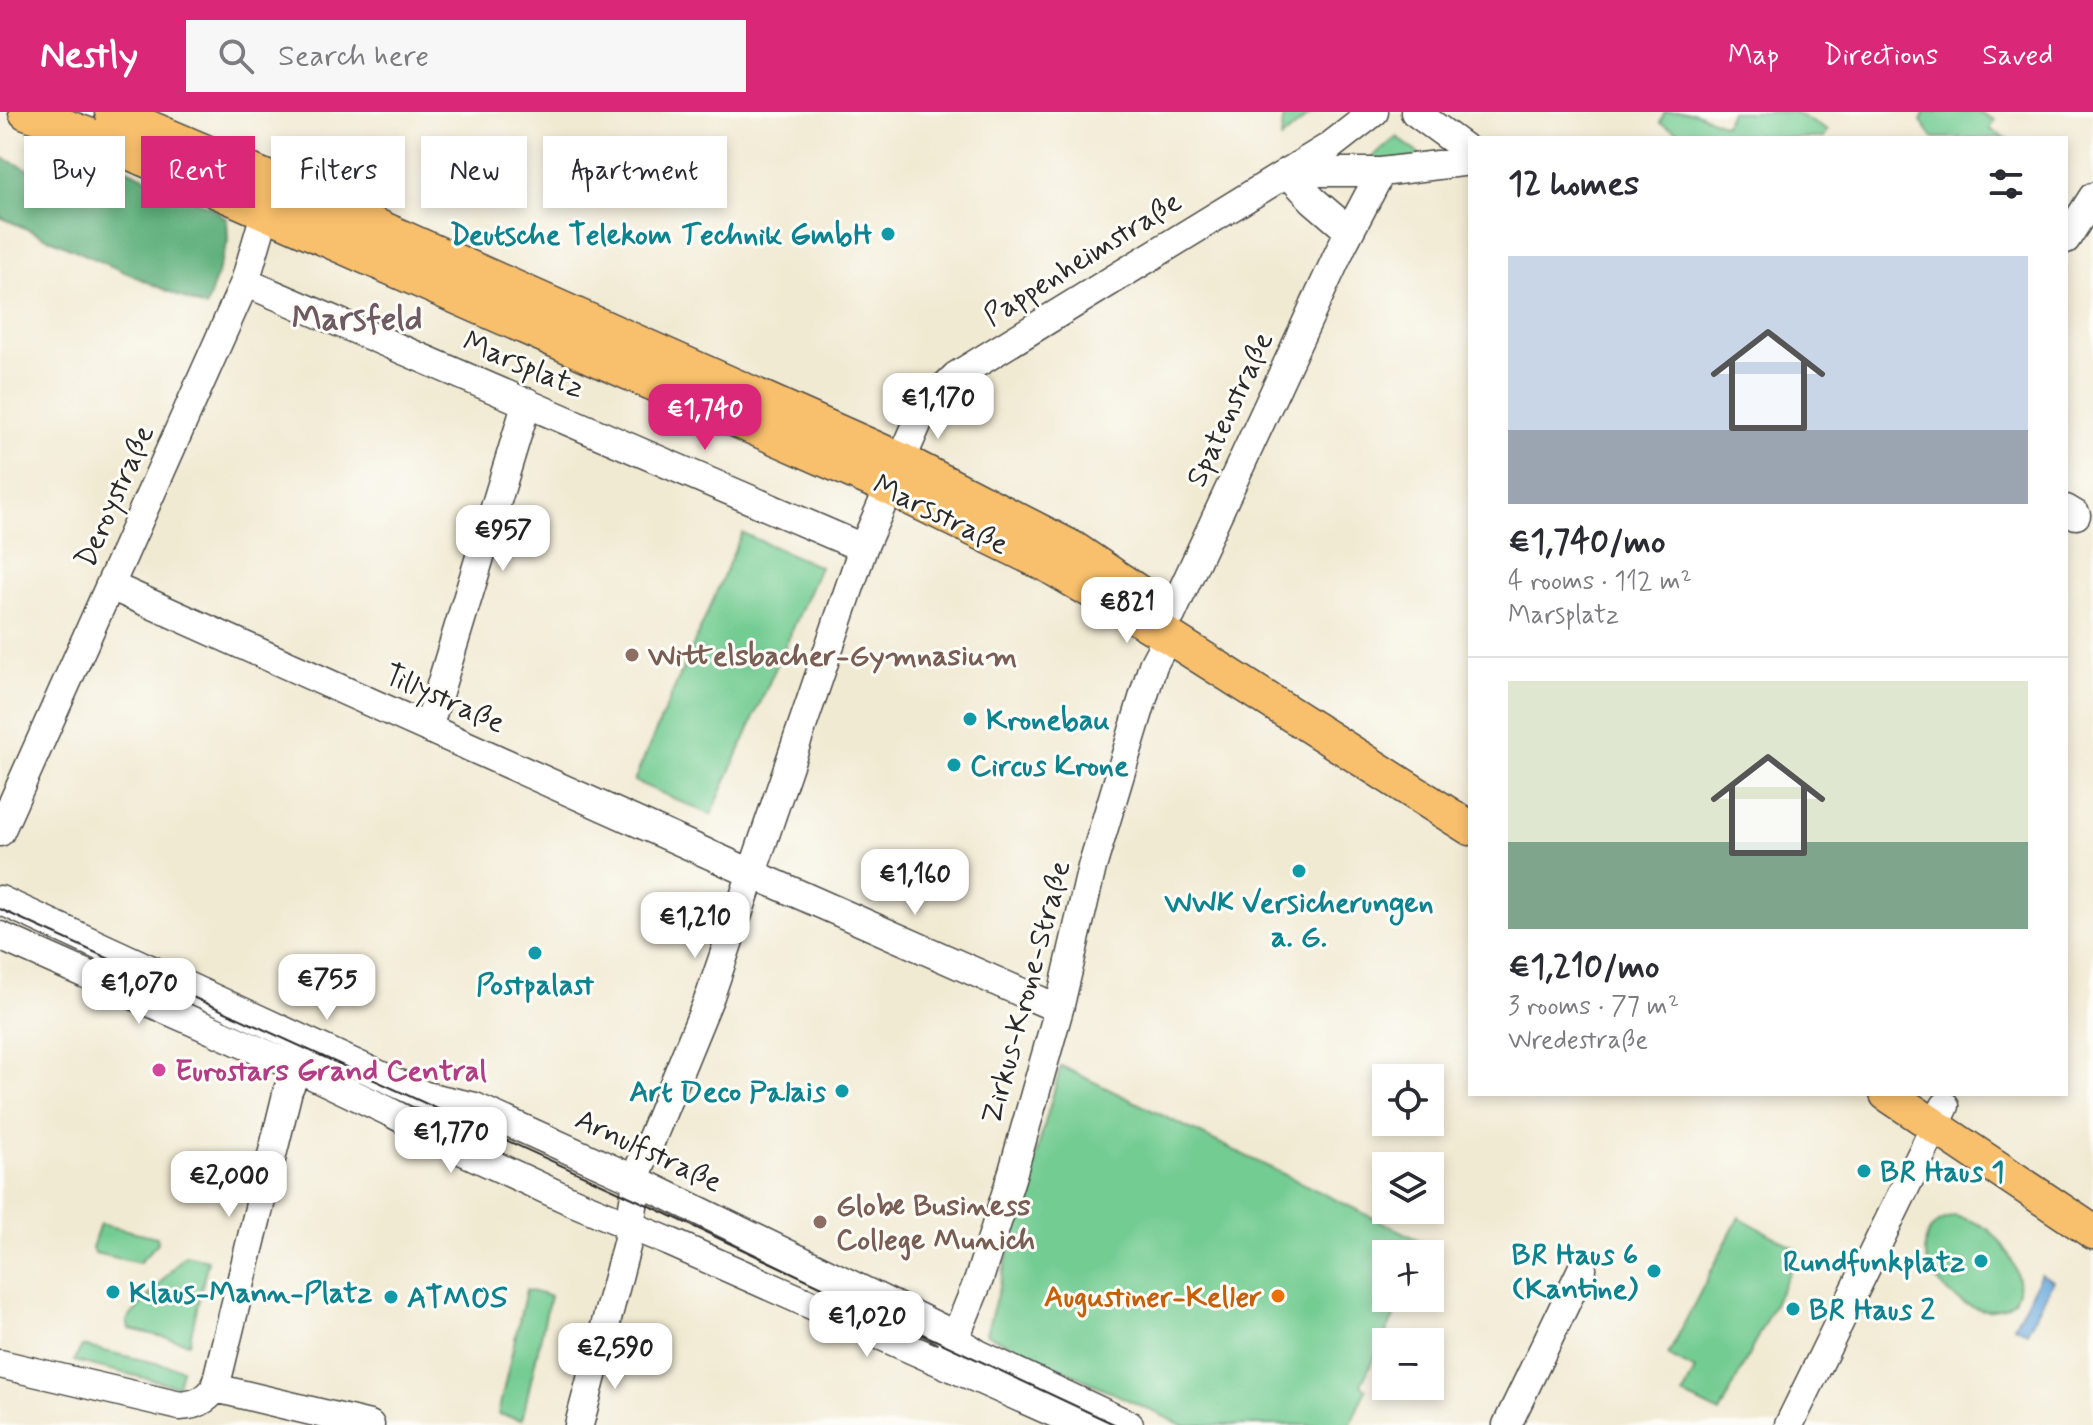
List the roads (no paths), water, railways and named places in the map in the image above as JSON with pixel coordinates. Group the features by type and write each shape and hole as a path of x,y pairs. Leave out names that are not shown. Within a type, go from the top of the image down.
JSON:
{"main road":[{"name":"Marsstraße","path":"26,112 270,196"},
{"name":"Marsstraße","path":"112,112 270,196 891,486 1074,549 1170,625 1468,827"},
{"name":"Marsstraße","path":"1170,625 1468,803"},
{"path":"1894,1096 1935,1108 2093,1205"},
{"path":"1935,1108 2093,1232"}],"street":[{"name":"Pappenheimstraße","path":"579,1425 627,1243 636,1180 710,996 863,548 925,406 956,376 1329,147 1374,112"},
{"path":"1415,112 1464,152"},
{"path":"1452,112 1464,152"},
{"path":"1287,172 1381,172 1464,152"},
{"path":"1287,172 1349,231"},
{"name":"Spatenstraße","path":"1170,625 1349,231 1381,172"},
{"name":"Deroystraße","path":"0,832 245,282 270,196"},
{"path":"2068,236 2093,197"},
{"name":"Marsplatz","path":"245,282 863,548"},
{"path":"428,728 527,402"},
{"name":"Tillystraße","path":"111,586 1059,1009"},
{"name":"Zirkus-Krone-Straße","path":"949,1352 979,1279 1003,1205 1059,1009 1092,867 1153,665 1170,625"},
{"name":"Arnulfstraße","path":"0,900 425,1096 475,1107 636,1180 940,1328 949,1352"},
{"name":"Arnulfstraße","path":"0,936 298,1068 571,1201 949,1352 1082,1425"},
{"path":"0,1364 180,1406 204,1400 215,1388 288,1090 298,1068"},
{"path":"1789,1425 1864,1270 1935,1108"},
{"path":"1507,1425 1582,1269"},
{"name":"Arnulfstraße","path":"949,1352 978,1354 1129,1425"},
{"path":"215,1388 370,1425"}],"water":[{"path":"2041,1274 2053,1281 2027,1332 2014,1326"}],"tram line":[{"path":"0,909 650,1206 1116,1425"}],"place":[{"name":"Deutsche Telekom Technik GmbH","path":"888,234"},
{"name":"Wittelsbacher-Gymnasium","path":"632,655"},
{"name":"Kronebau","path":"970,719"},
{"name":"Circus Krone","path":"954,765"},
{"name":"WWK Versicherungen a. G.","path":"1299,871"},
{"name":"Postpalast","path":"535,953"},
{"name":"Eurostars Grand Central","path":"159,1070"},
{"name":"Art Deco Palais","path":"842,1091"},
{"name":"BR Haus 1","path":"1864,1171"},
{"name":"Globe Business College Munich","path":"820,1222"},
{"name":"Rundfunkplatz","path":"1981,1261"},
{"name":"BR Haus 6 (Kantine)","path":"1654,1271"},
{"name":"Klaus-Mann-Platz","path":"113,1292"},
{"name":"Augustiner-Keller","path":"1278,1296"},
{"name":"ATMOS","path":"391,1297"},
{"name":"BR Haus 2","path":"1793,1309"}],"district":[{"name":"Marsfeld","path":"357,317"}]}
